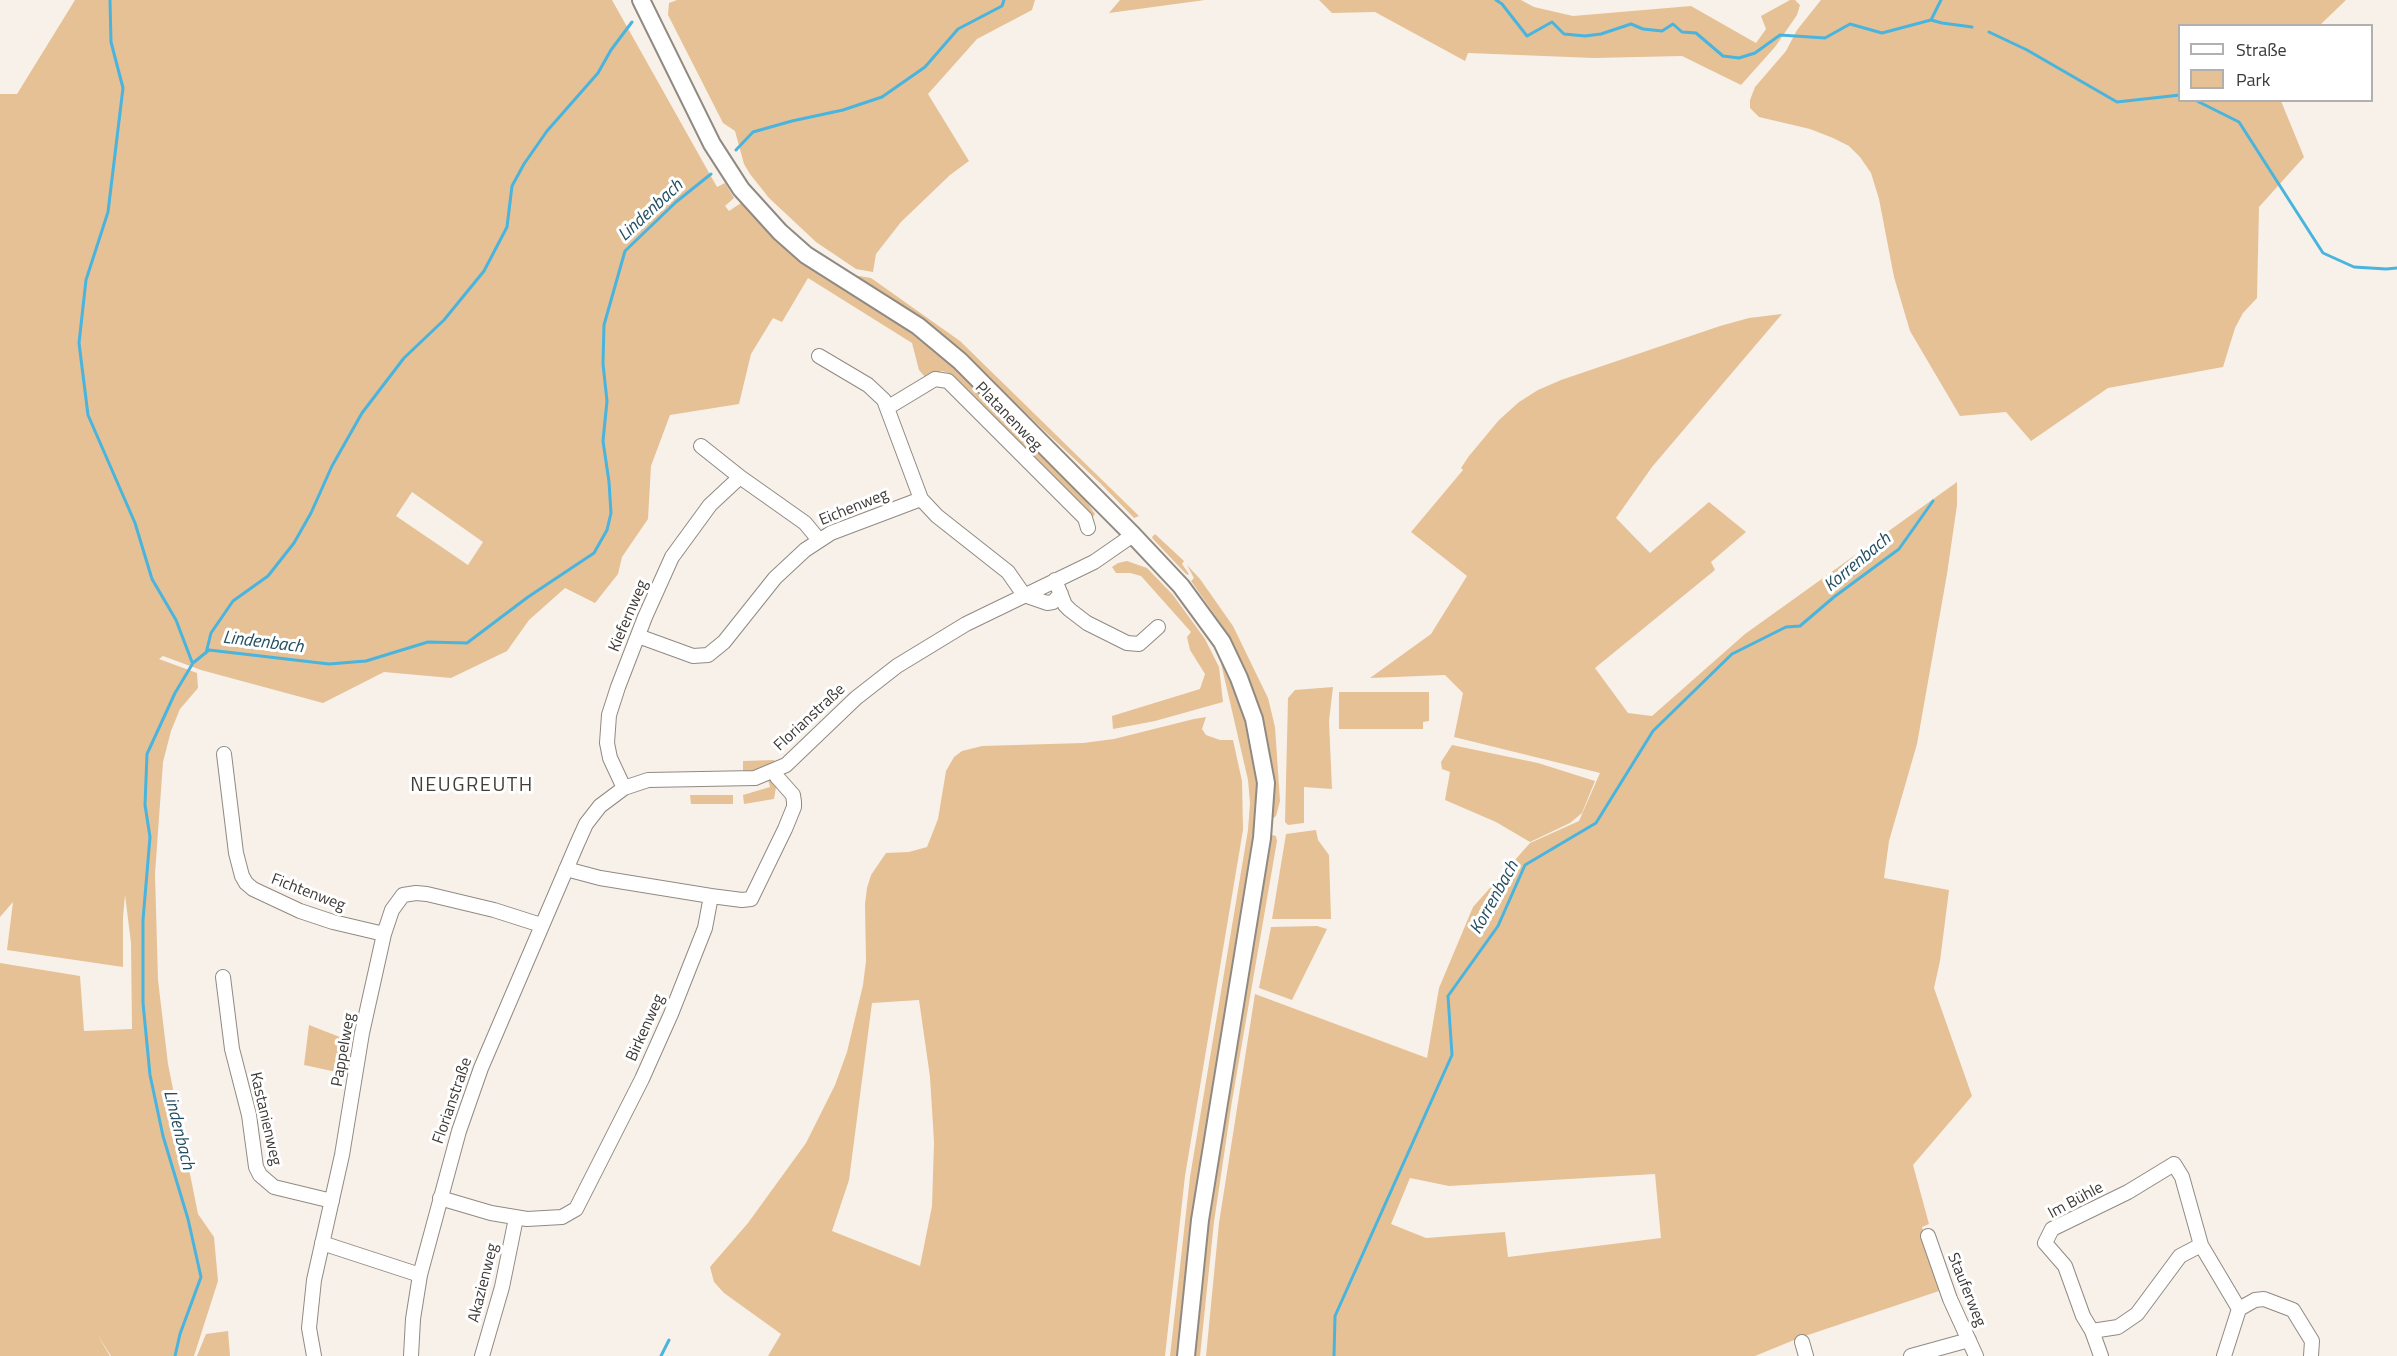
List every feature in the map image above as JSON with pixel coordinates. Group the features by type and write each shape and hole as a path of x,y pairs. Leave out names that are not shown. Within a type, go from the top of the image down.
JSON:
{"main road":[{"path":"640,0 712,144 741,189 780,232 821,266 906,317 938,340 1181,586 1222,642 1239,678 1254,719 1266,783 1262,838 1200,1220 1186,1356"}],"street":[{"path":"819,356 875,390 888,408 921,499 937,516 1008,572 1024,595 1047,603 1053,602 1061,594"},
{"name":"Platanenweg","path":"888,408 935,379 948,381 1085,518 1088,528"},
{"path":"701,446 805,523 819,540"},
{"name":"Kiefernweg","path":"624,788 610,758 607,743 607,728 618,687 664,574 682,542 710,505 740,477"},
{"name":"Eichenweg","path":"638,636 693,656 708,655 724,642 775,578 819,540 838,530 921,499"},
{"name":"Florianstraße","path":"411,1356 413,1319 420,1275 453,1149 481,1068 541,926 592,814 624,788 648,780 755,778 786,765 848,706 892,670 959,628 1094,562 1133,535"},
{"path":"1055,580 1065,605 1074,613 1127,643 1139,644 1158,627"},
{"name":"Fichtenweg","path":"224,753 236,853 246,883 267,896 314,916 384,934"},
{"path":"566,869 600,878 746,900 755,895 794,807 793,795 777,777 774,770"},
{"name":"Pappelweg","path":"314,1356 309,1315 322,1243 342,1155 362,1033 384,934 392,910 398,900 407,894 416,892 485,907 541,926"},
{"name":"Birkenweg","path":"440,1198 516,1218 562,1217 576,1209 642,1079 671,1014 705,928 711,896"},
{"name":"Kastanienweg","path":"224,977 232,1049 249,1115 256,1167 260,1175 274,1186 332,1201"},
{"name":"Im Bühle","path":"2101,1356 2092,1331 2083,1316 2065,1266 2045,1243 2052,1229 2128,1192 2174,1164 2182,1177 2200,1245"},
{"name":"Akazienweg","path":"482,1356 500,1293 516,1218"},
{"name":"Stauferweg","path":"1928,1236 1950,1299 1976,1356"},
{"path":"322,1243 420,1275"},
{"path":"2092,1331 2118,1327 2137,1314 2180,1256 2200,1245 2239,1309"},
{"path":"2224,1356 2239,1309 2255,1300 2264,1299 2293,1310 2312,1341 2311,1356"},
{"path":"1911,1356 1969,1340"},
{"path":"1802,1342 1806,1356"}],"green space":[{"path":"75,0 612,0 717,187 725,183 734,198 725,206 729,211 741,203 774,238 934,347 1085,499 1095,514 1092,518 949,373 942,371 925,377 919,370 912,343 808,278 782,322 773,318 751,354 739,404 670,415 651,466 648,519 622,557 618,574 595,603 565,588 529,620 507,651 451,678 384,672 323,703 201,670 163,656 159,659 197,673 198,688 180,709 171,731 163,762 155,874 158,980 168,1064 198,1214 214,1237 218,1281 194,1356 111,1356 97,1334 110,1356 0,1356 0,963 80,976 84,1031 132,1029 131,943 125,895 123,967 7,950 13,902 0,917 0,94 17,94","holes":["412,492 483,542 468,565 396,516"]},
{"path":"677,0 1035,0 1032,10 977,39 928,94 969,161 950,175 901,222 876,254 873,272 856,269 816,242 769,198 750,174 744,164 735,131 723,123 668,15 669,3"},
{"path":"1120,0 1205,0 1109,13"},
{"path":"1319,0 1521,0 1534,7 1573,16 1691,6 1756,43 1766,29 1761,16 1790,0 1795,0 1800,5 1797,15 1775,47 1741,85 1682,56 1594,58 1468,53 1465,61 1375,12 1332,13"},
{"path":"1821,0 2346,0 2321,24 2178,24 2178,102 2281,102 2304,157 2259,207 2257,298 2243,313 2235,328 2223,367 2108,388 2031,441 2006,412 1960,416 1910,331 1894,277 1879,199 1871,173 1860,157 1849,146 1833,138 1810,129 1759,117 1750,108 1750,100 1755,87 1786,51 1797,30"},
{"path":"853,275 871,278 960,341 1139,516 1134,518 1100,483 934,327"},
{"path":"1782,314 1652,467 1616,518 1650,553 1709,502 1746,532 1711,562 1715,570 1595,668 1628,713 1652,716 1745,634 1957,482 1957,505 1947,574 1917,744 1889,841 1884,878 1949,890 1940,961 1934,988 1972,1096 1913,1165 1929,1224 1922,1227 1942,1290 1799,1338 1755,1356 1206,1356 1219,1223 1255,994 1427,1058 1439,988 1473,907 1530,843 1579,821 1600,773 1454,737 1463,693 1445,675 1370,678 1431,634 1467,576 1411,532 1463,470 1461,468 1469,456 1499,420 1519,402 1538,390 1561,380 1749,318","holes":["1655,1174 1661,1238 1508,1257 1505,1232 1426,1238 1391,1224 1410,1178 1449,1186"]},
{"path":"1155,534 1184,561 1182,564 1189,574 1187,575 1153,539"},
{"path":"1127,561 1147,568 1173,595 1205,639 1219,667 1223,702 1155,721 1113,729 1112,716 1200,689 1205,674 1190,650 1187,637 1191,632 1141,576 1116,573 1112,567"},
{"path":"1187,565 1200,579 1233,626 1268,698 1275,727 1280,801 1276,816 1272,819 1256,703 1226,631 1191,581 1194,578"},
{"path":"1206,629 1232,680 1245,721 1252,748 1259,807 1180,1356 1170,1356 1190,1177 1248,830 1250,803 1248,780 1220,659"},
{"path":"1333,687 1329,721 1332,789 1304,787 1304,823 1288,825 1285,822 1288,698 1295,690"},
{"path":"1339,692 1429,692 1429,721 1423,722 1423,729 1339,729"},
{"path":"1206,717 1202,729 1206,735 1220,740 1233,740 1242,781 1243,830 1185,1176 1165,1356 768,1356 781,1334 724,1293 714,1282 710,1267 748,1223 806,1143 835,1085 847,1052 863,985 866,961 865,904 871,875 886,853 909,852 927,847 938,819 946,771 954,757 962,751 982,746 1083,743 1114,739","holes":["919,1000 930,1077 934,1142 932,1206 920,1266 832,1231 849,1180 872,1003"]},
{"path":"1452,745 1538,763 1595,781 1582,813 1570,823 1530,842 1496,822 1445,800 1450,772 1442,769 1441,762"},
{"path":"774,760 776,763 754,771 743,772 743,761"},
{"path":"768,779 775,780 776,787 774,799 744,804 743,795 770,787"},
{"path":"690,795 733,795 733,804 691,804"},
{"path":"1316,830 1318,840 1329,855 1331,919 1272,919 1286,834"},
{"path":"1272,835 1276,836 1277,841 1232,1101 1214,1222 1200,1356 1192,1356 1206,1221 1269,840"},
{"path":"1317,926 1327,929 1292,1000 1259,988 1271,927"},
{"path":"309,1025 350,1041 346,1074 304,1065"},
{"path":"228,1331 230,1356 197,1356 206,1334"}],"waterway":[{"path":"110,0 111,42 123,88 108,212 86,280 79,343 88,415 135,523 152,579 176,620 192,662"},
{"name":"Lindenbach","path":"736,150 753,132 843,110 882,97 925,67 958,29 1002,6 1004,0"},
{"name":"Lindenbach","path":"1496,0 1502,4 1527,36 1552,22 1564,34 1585,36 1601,34 1631,24 1643,29 1662,31 1673,24 1682,32 1696,33 1723,56 1739,58 1755,53 1780,35 1825,38 1850,24 1882,33 1931,20"},
{"path":"1931,20 1941,0"},
{"path":"1931,20 1972,27"},
{"path":"206,653 211,633 233,601 268,576 294,543 311,513 332,466 362,413 404,358 444,320 484,271 507,227 512,186 524,164 547,131 598,73 611,50 632,22"},
{"path":"1989,32 2027,50 2117,102 2178,95"},
{"path":"2199,102 2239,122 2323,253 2354,267 2397,268"},
{"name":"Lindenbach","path":"175,1356 180,1334 201,1277 188,1219 163,1136 150,1075 143,1003 143,920 150,837 145,805 147,754 175,693 193,663 209,650 329,664 366,661 428,642 467,643 528,597 594,553 607,530 611,513 603,441 607,401 603,364 604,325 625,251 676,202 711,174"},
{"name":"Korrenbach","path":"1334,1356 1335,1316 1452,1055 1448,996 1498,926 1525,865 1596,823 1653,731 1732,654 1786,627 1800,626 1834,597 1899,549 1933,501"},
{"path":"661,1356 669,1340"}],"district":[{"name":"NEUGREUTH","path":"472,786"}]}
